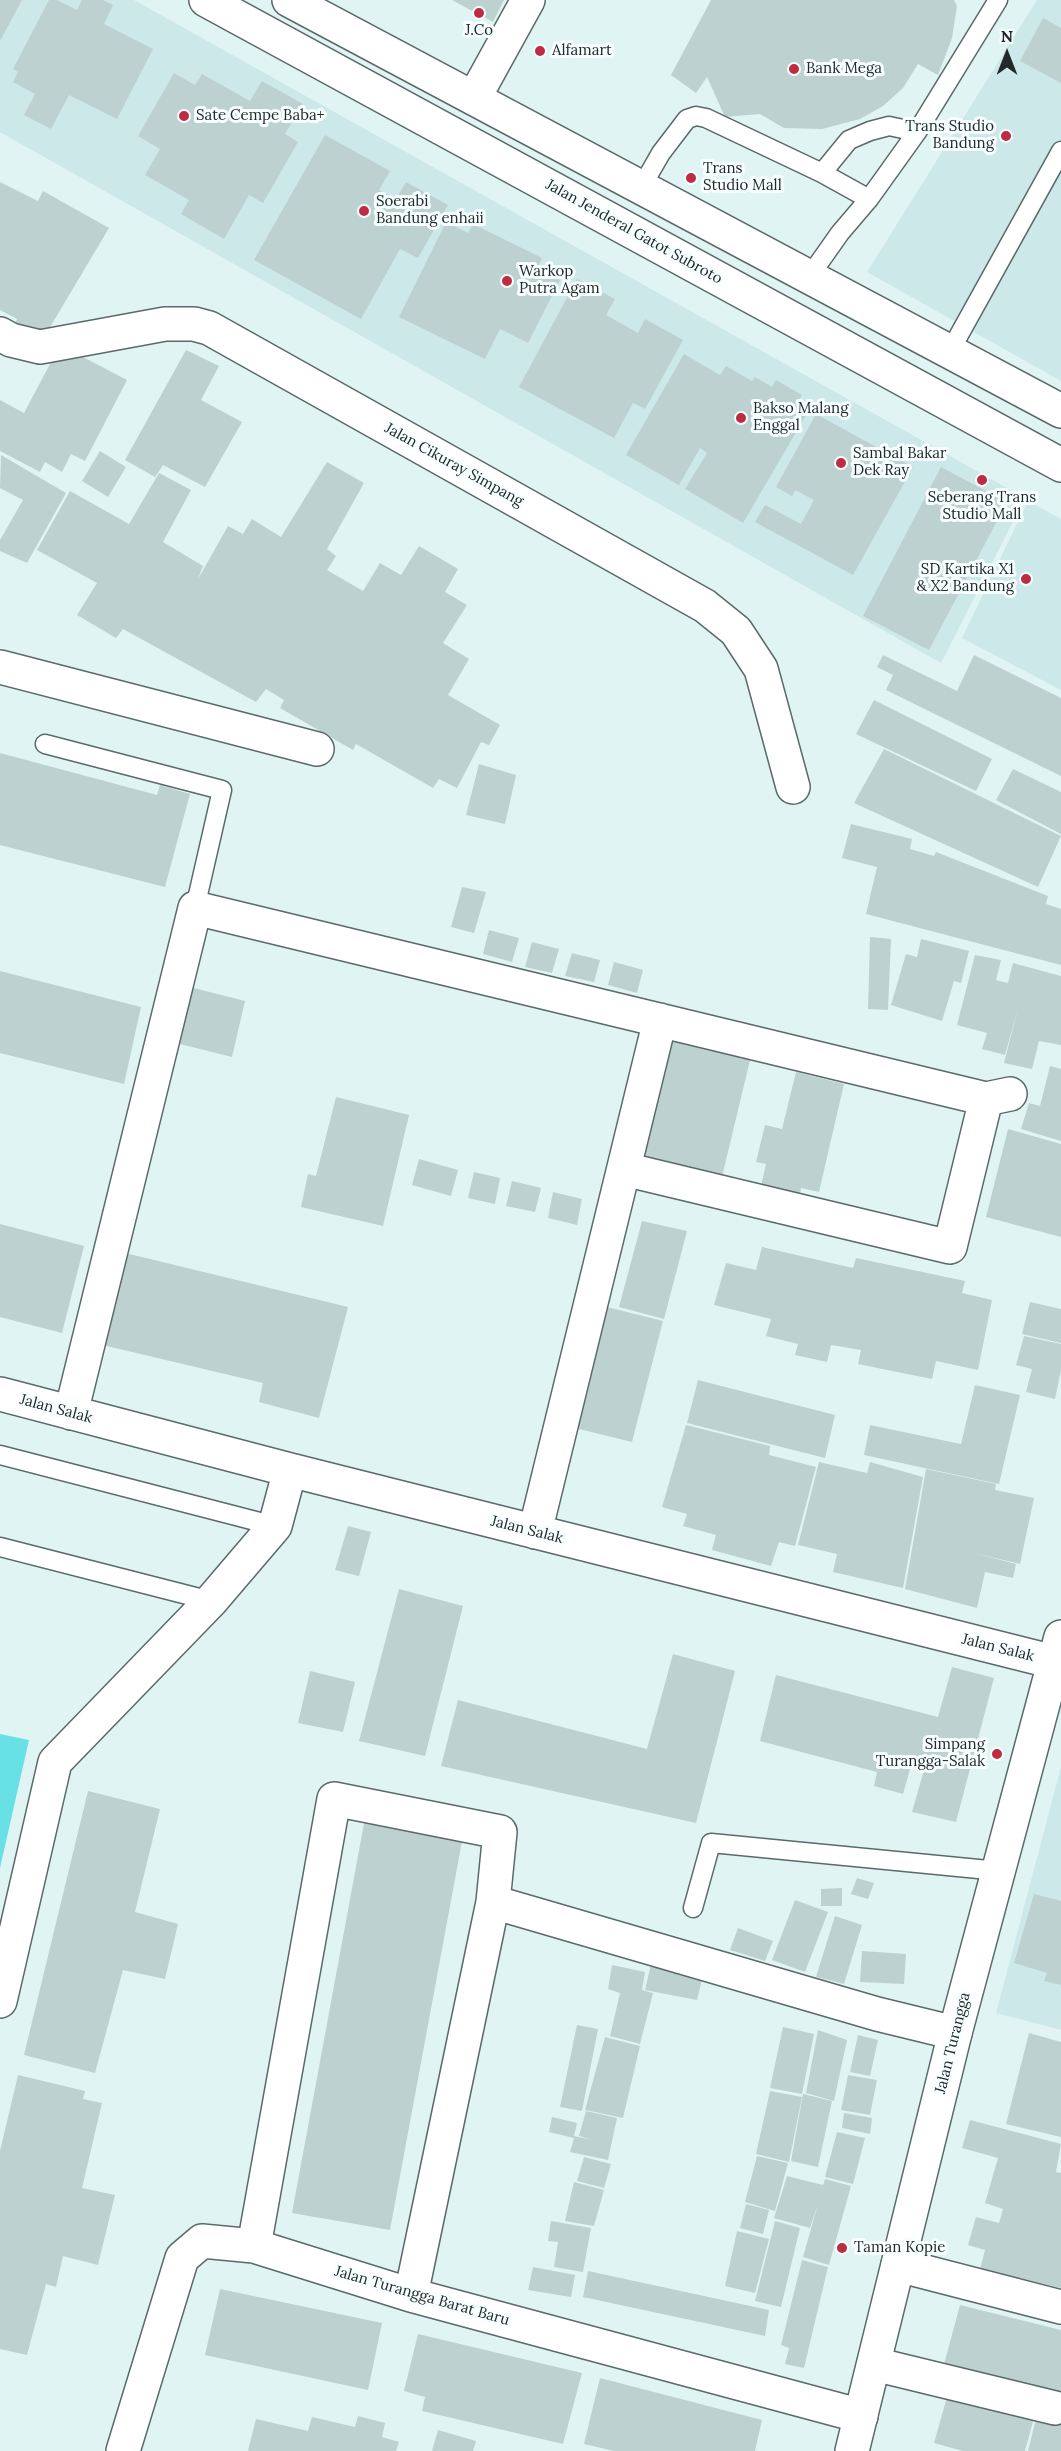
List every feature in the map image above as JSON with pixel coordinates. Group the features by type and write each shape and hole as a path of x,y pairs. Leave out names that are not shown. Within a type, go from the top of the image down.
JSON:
{"street":[{"name":"Jalan Jenderal Gatot Subroto","path":"206,0 1061,465"},
{"path":"289,0 1061,411"},
{"path":"474,98 528,0"},
{"name":"Jalan Cikuray Simpang","path":"0,334 11,340 40,347 177,323 209,328 705,606 736,632 761,669 793,787"},
{"path":"0,667 317,749"},
{"path":"71,1413 195,908 660,1020 998,1096 950,1247 624,1169"},
{"path":"535,1532 660,1020"},
{"name":"Jalan Salak","path":"0,1394 535,1532 1057,1650"},
{"path":"0,2001 55,1762 211,1601 275,1526 290,1470"},
{"name":"Jalan Turangga","path":"852,2451 955,2033 1057,1650"},
{"path":"254,2246 333,1799 500,1832 493,1902 411,2295"},
{"path":"493,1902 877,2014 955,2033"},
{"name":"Jalan Turangga Barat Baru","path":"123,2451 182,2258 202,2241 254,2246 411,2295 861,2416"},
{"path":"898,2265 980,2284 1061,2307"},
{"path":"874,2364 1055,2408"}],"lane":[{"path":"809,277 840,233 869,200 917,132 998,0"},
{"path":"642,186 687,119 696,116 706,118 822,173 869,200"},
{"path":"822,173 849,140 889,126 917,132"},
{"path":"949,353 1061,151"},
{"path":"45,744 222,790 195,908"},
{"path":"0,1455 275,1526"},
{"path":"0,1547 211,1601"},
{"path":"693,1908 711,1843 999,1871"}],"shaded area":[{"path":"0,0 134,0 1025,498 941,663 0,132"},
{"name":"Trans Studio Bandung","path":"1037,0 1061,0 1061,381 867,272"},
{"name":"SD Kartika X1 & X2 Bandung","path":"1028,501 1061,519 1061,690 962,638"},
{"path":"0,1734 29,1740 0,1868"},
{"path":"1061,1767 1061,2030 996,2013"}],"building":[{"path":"0,0 22,0 0,41"},
{"path":"49,0 57,0 77,10 82,0 103,0 113,5 104,24 153,49 117,119 69,95 51,129 24,115 35,94 13,82 18,72 13,69"},
{"path":"452,0 504,0 493,22"},
{"name":"Bank Mega","path":"711,0 954,0 957,6 952,38 938,75 918,64 903,88 883,106 860,119 822,129 784,128 760,114 725,117 707,77 696,93 671,75"},
{"path":"1043,18 1061,28 1061,83 1020,61"},
{"path":"174,73 195,85 202,74 250,101 262,81 303,104 285,134 298,142 263,203 249,195 224,239 181,214 189,200 145,175 160,149 138,136"},
{"path":"325,135 390,171 379,190 396,199 406,182 448,205 418,258 400,249 361,319 254,260"},
{"path":"0,182 38,201 43,191 109,228 43,339 15,324 17,319 0,310"},
{"path":"446,222 468,233 473,224 542,258 537,269 560,280 528,343 500,329 485,359 399,317"},
{"path":"577,279 615,299 606,315 638,333 645,319 683,340 645,409 633,403 614,438 519,387"},
{"path":"60,345 127,380 85,461 71,454 62,472 45,462 40,472 0,451 0,400 24,413"},
{"path":"186,350 219,366 201,400 242,422 205,487 163,465 155,477 125,460"},
{"path":"684,354 720,375 726,366 752,381 755,377 772,387 776,380 802,395 797,403 809,410 743,523 685,489 707,453 700,448 679,485 626,455"},
{"path":"816,414 913,467 853,575 755,522 765,505 801,524 814,500 795,490 792,496 776,487"},
{"path":"100,451 126,467 108,497 82,481"},
{"path":"1,455 66,493 27,563 0,551 0,540 23,500 0,488"},
{"path":"327,462 364,483 327,549 336,556 327,570 363,591 380,563 401,575 419,546 458,569 445,592 467,605 443,643 469,659 448,695 500,725 489,745 481,742 457,788 439,779 433,788 356,744 353,750 280,708 284,700 266,689 256,702 123,629 116,638 77,615 97,583 37,550 70,491 129,524 159,473 191,490 163,542 203,566 198,579 228,526 243,534 252,519 281,537"},
{"path":"941,467 1007,502 929,650 863,616"},
{"path":"883,655 957,691 974,655 1061,698 1061,776 886,690 893,675 877,667"},
{"path":"874,700 992,759 976,791 856,734"},
{"path":"884,749 1061,836 1038,887 854,803"},
{"path":"0,753 157,795 160,785 190,794 165,887 0,845"},
{"path":"479,764 516,775 505,824 466,815"},
{"path":"1013,769 1061,792 1061,834 996,800"},
{"path":"851,824 912,839 910,849 934,856 936,852 1048,896 1046,904 1061,909 1061,965 866,914 877,867 842,858"},
{"path":"462,887 486,892 474,933 451,927"},
{"path":"489,930 519,938 512,962 483,954"},
{"path":"870,937 891,939 888,1010 868,1009"},
{"path":"921,939 969,951 961,983 954,981 942,1021 891,1005 906,954 917,957"},
{"path":"532,942 559,949 552,973 525,967"},
{"path":"572,953 600,960 594,982 565,976"},
{"path":"975,955 1001,960 996,980 1008,983 1013,963 1061,976 1061,1045 1039,1041 1032,1069 1004,1063 1018,1009 1005,1055 982,1049 987,1033 957,1025"},
{"path":"614,962 643,970 637,993 608,985"},
{"path":"0,971 141,1007 124,1084 0,1053"},
{"path":"186,986 245,1001 232,1057 172,1042"},
{"path":"673,1034 752,1052 721,1181 641,1160"},
{"path":"1050,1066 1061,1069 1061,1141 1021,1129 1029,1103 1040,1106"},
{"path":"796,1072 844,1084 819,1192 801,1188 800,1195 761,1186 766,1164 756,1162 765,1125 782,1129"},
{"path":"336,1097 409,1115 383,1226 301,1207 308,1174 316,1176"},
{"path":"1008,1129 1061,1144 1061,1237 986,1217"},
{"path":"419,1159 458,1170 451,1196 412,1185"},
{"path":"474,1172 500,1178 495,1204 468,1198"},
{"path":"512,1181 541,1188 535,1212 506,1206"},
{"path":"553,1192 582,1199 577,1225 548,1218"},
{"path":"642,1221 687,1231 664,1319 619,1307"},
{"path":"0,1224 84,1246 62,1333 0,1317"},
{"path":"762,1247 853,1268 856,1258 965,1281 962,1293 992,1300 978,1370 936,1361 932,1379 858,1364 861,1350 831,1345 827,1362 795,1355 798,1344 766,1336 771,1319 714,1305 726,1263 756,1270"},
{"path":"117,1251 348,1307 319,1418 259,1402 263,1383 94,1343"},
{"path":"1030,1302 1061,1309 1061,1343 1022,1334"},
{"path":"607,1307 663,1321 632,1442 575,1428"},
{"path":"1024,1336 1061,1344 1061,1370 1055,1399 1026,1392 1032,1369 1016,1365"},
{"path":"698,1380 835,1415 825,1458 687,1423"},
{"path":"975,1385 1020,1395 999,1484 864,1455 870,1425 961,1444"},
{"path":"686,1425 770,1446 769,1455 816,1467 795,1546 779,1542 771,1566 712,1550 716,1535 683,1526 687,1514 662,1507"},
{"path":"819,1462 867,1473 870,1462 923,1477 903,1588 833,1572 837,1554 798,1545"},
{"path":"926,1469 996,1484 995,1490 1034,1498 1020,1564 974,1553 1016,1564 1013,1578 985,1572 977,1608 905,1589"},
{"path":"348,1526 371,1532 359,1576 335,1570"},
{"path":"399,1589 463,1606 425,1756 359,1741"},
{"path":"673,1654 735,1671 696,1823 441,1766 458,1700 647,1749"},
{"path":"952,1667 994,1678 956,1822 912,1812 924,1770 911,1766 903,1794 874,1786 877,1772 760,1741 776,1675 938,1717"},
{"path":"310,1671 355,1682 343,1732 298,1723"},
{"path":"88,1791 160,1809 135,1912 178,1924 165,1979 123,1970 95,2073 24,2055"},
{"path":"365,1818 463,1836 390,2230 292,2213"},
{"path":"857,1878 874,1883 868,1899 851,1894"},
{"path":"842,1888 842,1906 821,1906 821,1889"},
{"path":"1034,1894 1061,1901 1061,1985 1044,1981 1047,1973 1014,1963"},
{"path":"795,1900 828,1912 805,1972 772,1960"},
{"path":"835,1916 862,1925 844,1984 816,1977"},
{"path":"738,1928 773,1941 765,1961 730,1950"},
{"path":"862,1951 906,1954 904,1984 860,1982"},
{"path":"652,1960 704,1971 697,2000 645,1990"},
{"path":"612,1965 645,1972 642,1990 653,1993 640,2044 610,2036 620,1993 608,1989"},
{"path":"577,2025 598,2029 582,2111 560,2107"},
{"path":"783,2027 814,2034 802,2094 770,2088"},
{"path":"818,2030 847,2040 834,2101 806,2093"},
{"path":"1029,2033 1061,2042 1061,2137 1006,2124"},
{"path":"858,2035 878,2040 870,2076 850,2072"},
{"path":"605,2037 640,2046 623,2118 585,2110"},
{"path":"18,2075 85,2091 83,2099 102,2103 82,2188 115,2195 98,2265 63,2256 56,2287 46,2284 27,2355 0,2349 0,2151"},
{"path":"848,2075 877,2080 870,2115 841,2110"},
{"path":"770,2091 802,2097 789,2162 756,2154"},
{"path":"803,2094 832,2101 818,2167 791,2161"},
{"path":"586,2111 617,2118 608,2160 570,2152 574,2138 549,2132 552,2117 577,2123 574,2136 592,2140 579,2136"},
{"path":"844,2113 872,2118 870,2134 842,2128"},
{"path":"970,2120 1061,2144 1056,2172 1061,2173 1061,2288 1020,2278 1017,2287 978,2277 985,2250 968,2245 976,2217 999,2223 1003,2209 985,2203 998,2158 962,2148"},
{"path":"837,2132 865,2138 853,2184 825,2177"},
{"path":"757,2156 788,2163 775,2211 745,2202"},
{"path":"584,2157 611,2164 604,2188 577,2181"},
{"path":"787,2176 823,2185 825,2179 851,2186 829,2265 803,2257 818,2204 810,2228 774,2218"},
{"path":"574,2182 604,2190 594,2226 565,2221"},
{"path":"746,2204 769,2210 763,2234 740,2228"},
{"path":"551,2221 591,2228 583,2272 554,2267 558,2242 548,2241"},
{"path":"775,2221 800,2228 781,2307 755,2301"},
{"path":"737,2231 769,2239 755,2293 725,2286"},
{"path":"802,2260 828,2267 804,2368 785,2364 789,2348 781,2345"},
{"path":"533,2267 575,2275 571,2297 528,2290"},
{"path":"588,2271 769,2310 765,2336 583,2297"},
{"path":"220,2289 382,2323 368,2390 205,2355"},
{"path":"960,2305 1061,2330 1061,2416 940,2379"},
{"path":"418,2334 582,2373 563,2444 422,2411 425,2397 404,2391"},
{"path":"600,2378 762,2420 755,2451 614,2451 584,2444"},
{"path":"949,2390 1035,2414 1025,2451 963,2451 934,2443"},
{"path":"1037,2415 1061,2421 1061,2451 1028,2451"},
{"path":"358,2416 385,2423 382,2437 399,2442 396,2451 248,2451 256,2419 308,2431 312,2417 355,2427"},
{"path":"438,2430 476,2441 473,2451 432,2451"}],"place":[{"name":"J.Co","path":"479,13"},
{"name":"Alfamart","path":"540,51"},
{"name":"Bank Mega","path":"794,69"},
{"name":"Sate Cempe Baba+","path":"184,116"},
{"name":"Trans Studio Bandung","path":"1006,136"},
{"name":"Trans Studio Mall","path":"691,178"},
{"name":"Soerabi Bandung enhaii","path":"364,211"},
{"name":"Warkop Putra Agam","path":"507,281"},
{"name":"Bakso Malang Enggal","path":"741,418"},
{"name":"Sambal Bakar Dek Ray","path":"841,463"},
{"name":"Seberang Trans Studio Mall","path":"982,480"},
{"name":"SD Kartika X1 & X2 Bandung","path":"1026,579"},
{"name":"Simpang Turangga-Salak","path":"997,1754"},
{"name":"Taman Kopie","path":"842,2248"}]}
